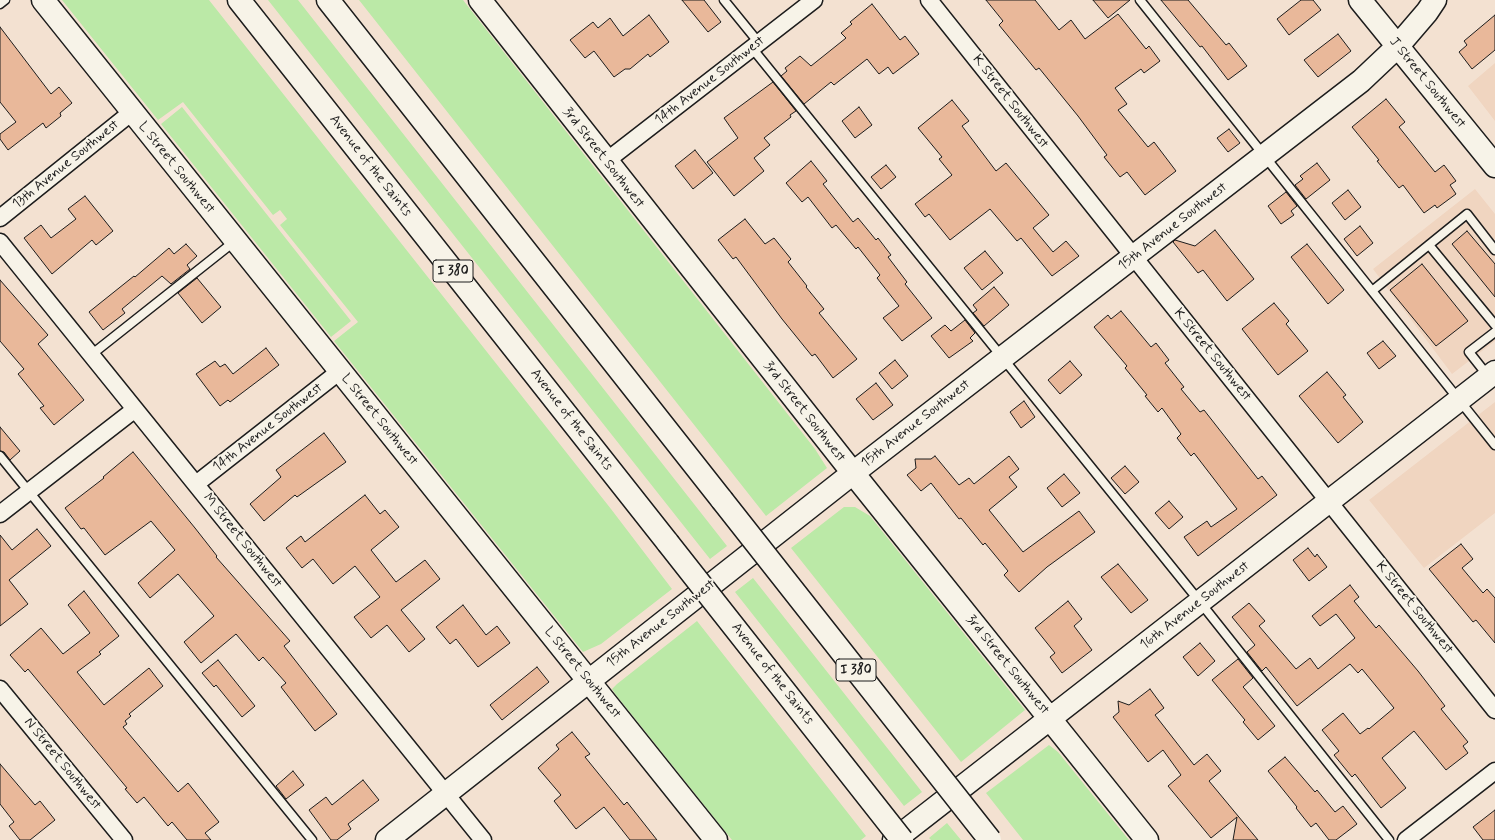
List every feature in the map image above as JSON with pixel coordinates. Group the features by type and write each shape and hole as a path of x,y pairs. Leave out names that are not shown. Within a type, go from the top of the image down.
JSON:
{"main road":[{"name":"L Street Southwest","path":"43,0 716,840"},
{"name":"Avenue of the Saints","path":"239,0 902,840"},
{"name":"I 380","path":"328,0 990,840"},
{"name":"3rd Street Southwest","path":"480,0 605,162 1147,840"},
{"name":"J Street Southwest","path":"1360,0 1495,166"},
{"name":"15th Avenue Southwest","path":"387,840 853,473 1361,82 1398,47 1435,0"},
{"name":"16th Avenue Southwest","path":"894,840 1492,375"}],"street":[{"name":"14th Avenue Southwest","path":"605,162 814,0"},
{"name":"K Street Southwest","path":"929,0 1495,710"},
{"name":"13th Avenue Southwest","path":"0,218 132,112"},
{"name":"M Street Southwest","path":"0,242 134,410 196,484 483,840"},
{"name":"14th Avenue Southwest","path":"196,484 340,371"},
{"path":"0,514 134,410"},
{"name":"N Street Southwest","path":"0,688 124,840"},
{"path":"1406,840 1495,771"}],"lane":[{"path":"0,4 5,0"},
{"path":"724,0 756,45 1002,358 1200,602 1389,840"},
{"path":"1140,0 1495,446"},
{"path":"1372,291 1467,214 1495,250"},
{"path":"92,356 235,241"},
{"path":"1429,245 1495,325"},
{"path":"1492,375 1469,352 1495,332"},
{"path":"0,456 312,840"}],"shaded area":[{"path":"1495,63 1495,121 1468,86"},
{"path":"1475,189 1495,214 1495,341 1452,374 1373,269"},
{"path":"1495,402 1495,513 1424,568 1369,500"}],"green space":[{"path":"62,0 209,0 611,509 672,589 601,644 583,652 334,341 358,322 280,225 287,219 280,210 273,215 183,102 158,120"},
{"path":"268,0 298,0 727,546 710,559"},
{"path":"359,0 463,0 815,449 827,468 766,516"},
{"path":"182,107 351,321 331,337 161,124"},
{"path":"844,507 855,507 870,516 1025,710 961,762 791,548"},
{"path":"753,578 922,792 904,806 735,592"},
{"path":"697,621 866,836 861,840 732,840 616,695 612,689 617,684"},
{"path":"1049,745 1058,752 1129,840 1023,840 986,793"},
{"path":"947,823 961,840 931,840 929,838"}],"building":[{"path":"682,0 704,0 721,22 708,32"},
{"path":"986,0 1035,0 1059,30 1071,20 1085,39 1118,14 1146,49 1149,46 1160,61 1144,73 1141,69 1115,88 1127,104 1118,110 1148,147 1154,142 1176,171 1145,195 1127,172 1120,177 1104,157 1107,155 1078,116 1039,68 1036,70 999,25 1003,21"},
{"path":"1093,0 1130,0 1108,18"},
{"path":"1161,0 1188,0 1226,45 1229,43 1247,66 1228,80 1202,46 1200,47"},
{"path":"1301,0 1313,0 1321,10 1289,35 1277,19"},
{"path":"872,4 900,40 905,36 919,54 893,74 888,67 879,74 867,59 834,85 831,82 804,104 781,76 787,71 785,68 800,56 811,66 846,38 841,33 852,24 850,22"},
{"path":"649,15 669,42 650,57 648,54 630,69 625,69 614,77 594,51 585,58 570,40 593,22 598,28 610,18 623,36"},
{"path":"1495,15 1495,50 1472,69 1459,52 1467,45 1464,41"},
{"path":"0,27 51,94 59,87 72,103 60,113 61,116 46,128 43,123 8,150 0,139 0,134 16,122 0,102"},
{"path":"1338,34 1351,51 1318,77 1304,60"},
{"path":"773,82 796,111 790,115 791,117 764,138 770,145 754,158 764,171 734,196 707,162 738,138 724,118"},
{"path":"1386,99 1405,122 1399,127 1435,172 1444,165 1456,181 1450,185 1456,194 1437,208 1435,205 1424,213 1403,185 1399,188 1377,161 1379,160 1352,127"},
{"path":"952,100 969,121 962,126 996,171 1006,163 1049,215 1033,228 1053,252 1066,241 1079,256 1052,276 1021,238 1017,241 990,209 950,240 929,214 925,217 915,204 952,175 939,159 942,157 918,128"},
{"path":"859,107 872,125 855,138 842,121"},
{"path":"1229,129 1240,143 1228,152 1217,138"},
{"path":"695,150 713,173 693,189 675,166"},
{"path":"811,161 827,181 823,184 853,222 858,218 876,240 878,238 891,255 888,257 907,282 905,284 932,318 902,341 883,318 899,306 877,278 880,275 858,247 856,249 836,225 832,228 808,197 802,202 786,183"},
{"path":"1317,163 1330,180 1306,199 1295,185 1303,179 1300,176"},
{"path":"886,165 896,177 881,189 871,177"},
{"path":"1348,190 1361,207 1345,220 1332,203"},
{"path":"1286,192 1297,206 1291,211 1294,215 1281,224 1268,206"},
{"path":"85,196 113,231 96,245 92,240 52,274 24,238 41,225 51,238 76,219 68,209"},
{"path":"745,219 765,244 774,238 791,259 788,262 824,309 819,313 857,359 833,378 815,354 812,356 782,319 736,257 733,259 718,240"},
{"path":"1360,226 1373,243 1357,256 1344,239"},
{"path":"1215,230 1254,279 1227,301 1203,270 1198,273 1173,242 1175,240 1195,246"},
{"path":"1467,231 1495,264 1495,297 1452,244"},
{"path":"186,244 197,256 187,265 190,269 171,284 162,276 122,309 125,313 103,330 89,312 134,276 135,277 169,248 174,254"},
{"path":"1307,244 1344,290 1328,304 1291,257"},
{"path":"985,251 1003,273 982,290 964,268"},
{"path":"1422,264 1468,321 1436,346 1390,290"},
{"path":"197,278 221,307 202,323 178,293"},
{"path":"0,280 48,335 38,344 84,400 54,425 40,408 44,406 18,374 24,369 0,341"},
{"path":"994,287 1009,305 984,326 973,313 977,310 973,305"},
{"path":"1274,303 1289,321 1286,324 1308,351 1278,375 1242,329"},
{"path":"1121,311 1151,347 1156,343 1169,360 1165,363 1184,387 1181,389 1200,412 1204,410 1258,479 1262,476 1277,495 1198,556 1184,537 1207,521 1211,527 1237,509 1194,453 1191,456 1177,438 1181,434 1162,408 1158,412 1145,396 1147,395 1125,368 1127,366 1094,327 1108,315 1111,319"},
{"path":"965,320 975,333 970,338 973,341 949,358 931,336 945,325 951,331"},
{"path":"1383,341 1396,356 1379,369 1367,353"},
{"path":"266,348 279,365 230,402 228,400 220,406 196,374 215,361 220,367 225,364 233,374"},
{"path":"895,360 908,376 892,389 879,373"},
{"path":"1070,361 1082,375 1060,394 1048,380"},
{"path":"1327,372 1346,395 1343,397 1363,422 1338,443 1299,396"},
{"path":"876,383 893,405 873,420 856,399"},
{"path":"1024,401 1035,417 1021,428 1010,412"},
{"path":"0,427 20,451 10,460 4,452 0,451"},
{"path":"324,433 346,462 297,497 295,495 264,521 250,504 281,477 276,470"},
{"path":"133,452 195,528 217,556 216,557 290,641 284,646 337,714 315,731 281,687 286,683 263,657 259,661 236,634 201,663 184,642 214,616 178,574 150,598 138,583 175,550 151,521 105,555 84,528 81,529 65,508 104,478 103,477"},
{"path":"935,456 959,485 969,478 974,484 1009,456 1019,469 1009,477 1017,487 989,510 1023,552 1079,511 1095,532 1047,567 1019,592 1004,575 1008,571 985,543 983,545 961,518 959,519 931,483 921,491 907,475 916,468 915,459 931,459"},
{"path":"1125,466 1139,482 1125,494 1111,478"},
{"path":"1064,474 1080,493 1062,507 1047,488"},
{"path":"365,495 380,514 385,510 399,527 371,550 396,582 425,560 440,579 401,610 425,639 409,652 387,625 371,638 354,617 380,597 355,566 333,584 313,559 302,568 286,548 301,536 305,542"},
{"path":"1169,501 1183,517 1169,529 1155,513"},
{"path":"37,529 51,546 9,580 28,604 0,626 0,535 12,550"},
{"path":"1461,544 1473,559 1462,568 1483,593 1487,589 1495,598 1495,643 1476,620 1473,622 1429,569"},
{"path":"1308,548 1315,557 1317,554 1327,567 1309,581 1293,560"},
{"path":"1118,564 1148,600 1131,613 1101,577"},
{"path":"1350,585 1359,597 1354,601 1376,628 1379,625 1418,671 1445,706 1441,709 1468,742 1463,746 1468,753 1446,770 1414,731 1382,758 1406,788 1381,808 1355,774 1352,777 1334,755 1339,751 1322,730 1343,713 1360,734 1368,728 1369,729 1394,708 1362,669 1358,673 1350,664 1297,706 1266,667 1262,671 1247,652 1255,645 1232,617 1249,603 1265,621 1259,626 1296,669 1310,658 1318,669 1355,638 1336,614 1320,626 1312,616"},
{"path":"84,591 119,636 99,652 101,654 77,672 104,705 149,668 163,686 129,714 131,716 125,721 127,724 123,727 178,792 188,783 219,822 205,833 211,840 187,840 172,822 168,826 144,797 137,803 125,789 127,788 28,669 25,672 10,655 41,628 63,654 90,633 68,605"},
{"path":"1068,601 1082,619 1074,626 1092,650 1062,673 1050,657 1055,653 1035,628"},
{"path":"463,605 486,635 497,626 510,643 478,667 456,639 450,644 436,627"},
{"path":"1200,643 1215,661 1198,676 1183,657"},
{"path":"1238,659 1253,678 1243,687 1275,726 1258,740 1243,722 1245,720 1212,680"},
{"path":"218,660 255,706 242,717 216,685 214,687 202,673"},
{"path":"537,667 549,682 502,720 490,705"},
{"path":"1150,689 1164,708 1155,715 1194,765 1207,754 1221,771 1209,781 1258,840 1233,840 1237,817 1211,838 1168,786 1181,775 1163,750 1148,762 1113,717 1119,712 1118,701 1129,705"},
{"path":"572,732 590,754 585,757 624,805 627,802 657,840 630,840 604,807 576,829 554,801 561,795 538,768 559,749 556,745"},
{"path":"1285,757 1315,792 1317,790 1335,812 1343,806 1357,824 1336,840 1329,840 1316,823 1311,827 1268,771"},
{"path":"0,764 35,805 40,801 55,820 30,840 20,840 9,826 14,822 0,804"},
{"path":"293,771 304,785 286,799 276,786"},
{"path":"363,780 379,800 348,824 351,829 337,840 331,840 309,810 326,797 332,805"},
{"path":"1495,810 1495,840 1483,840 1473,827"}]}
